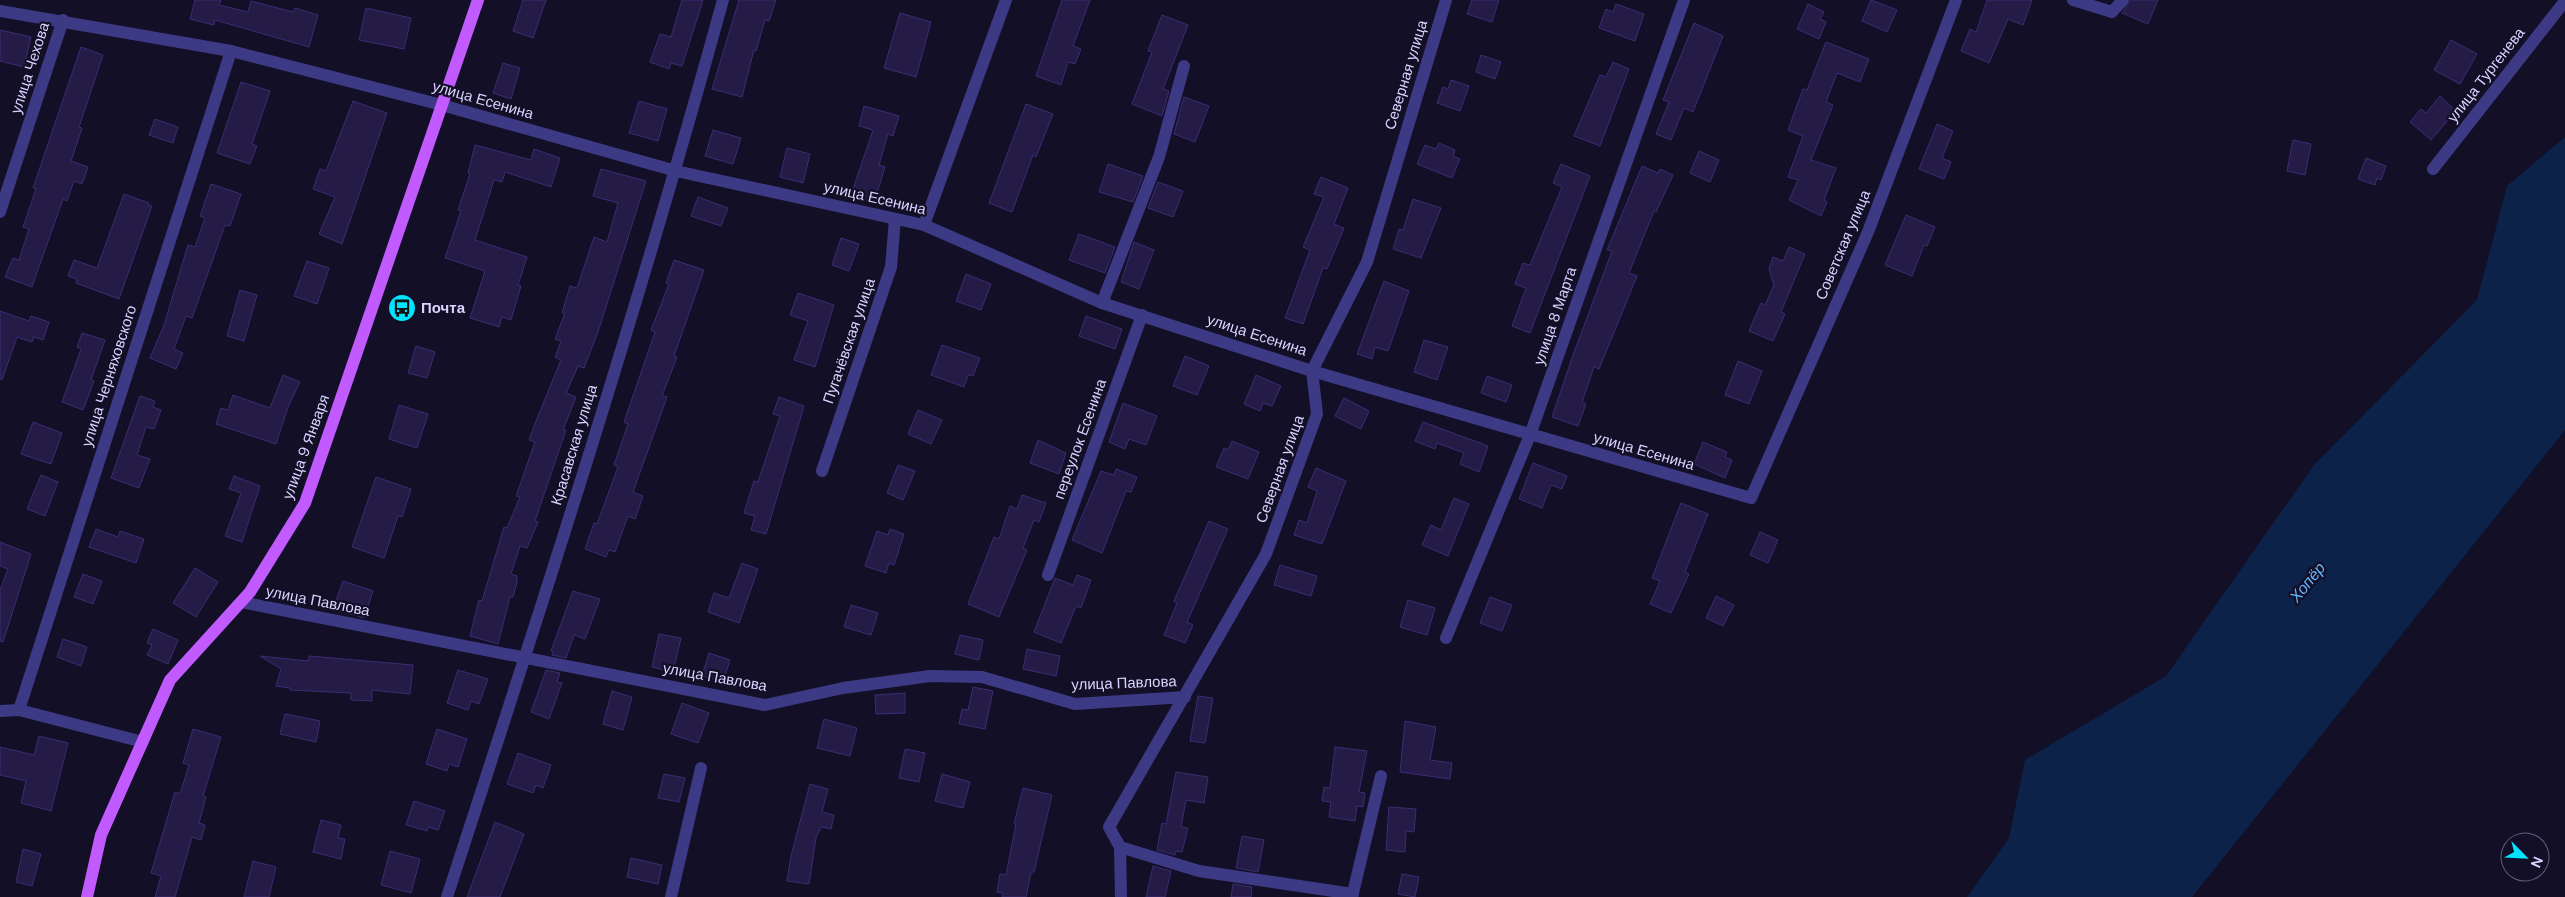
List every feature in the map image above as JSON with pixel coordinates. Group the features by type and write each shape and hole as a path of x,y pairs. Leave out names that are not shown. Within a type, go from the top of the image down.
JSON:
{"main road":[{"name":"улица 9 Января","path":"87,897 101,835 170,680 250,592 304,503 478,0"}],"street":[{"name":"Красавская улица","path":"447,897 525,657 676,172 723,0"},
{"path":"924,225 1006,0"},
{"name":"Северная улица","path":"1121,897 1120,847 1109,827 1186,697 1266,554 1317,414 1312,371 1367,262 1446,0"},
{"name":"улица 8 Марта","path":"1446,638 1530,435 1684,0"},
{"name":"Советская улица","path":"1751,498 1868,232 1956,0"},
{"path":"2073,0 2112,12 2122,0"},
{"name":"улица Тургенева","path":"2433,169 2565,1"},
{"name":"улица Есенина","path":"0,11 63,20 231,51 442,104 676,172 924,225 1102,303 1312,371 1751,498"},
{"name":"улица Чехова","path":"0,212 63,20"},
{"name":"улица Черняховского","path":"19,710 231,51"},
{"path":"1102,303 1159,157 1184,66"},
{"name":"Пугачёвская улица","path":"822,470 891,267 895,219"},
{"name":"переулок Есенина","path":"1048,575 1142,315"},
{"name":"улица Павлова","path":"241,602 764,705 843,688 930,676 982,677 1074,704 1186,697"},
{"path":"0,711 19,710 143,742"},
{"path":"671,897 701,768"},
{"path":"1120,847 1199,872 1352,895 1381,776"}],"water":[{"name":"Хопёр","path":"2565,137 2565,430 2192,897 1967,897 2009,838 2025,760 2166,676 2314,465 2477,300 2507,186"}],"building":[{"path":"195,0 221,0 219,5 248,12 251,1 293,12 295,8 318,15 309,47 215,20 214,25 190,19"},
{"path":"523,0 546,0 533,38 513,31"},
{"path":"682,0 703,0 682,66 671,63 669,69 650,62 660,34 671,37"},
{"path":"739,0 776,0 769,21 765,20 756,51 754,50 742,97 712,89"},
{"path":"1062,0 1090,0 1073,46 1081,49 1075,64 1068,62 1061,85 1036,76"},
{"path":"1472,0 1499,0 1492,22 1467,14"},
{"path":"1871,0 1897,10 1887,32 1862,21"},
{"path":"1987,0 2032,0 2023,25 2008,19 1989,63 1961,51 1970,29 1976,32"},
{"path":"2131,0 2158,0 2148,24 2122,13"},
{"path":"1616,4 1644,14 1635,41 1599,28 1606,9 1613,12"},
{"path":"1808,4 1824,12 1820,19 1826,22 1819,39 1797,29"},
{"path":"366,8 411,18 404,49 359,40"},
{"path":"900,13 931,22 916,77 884,68"},
{"path":"1162,15 1188,25 1163,89 1169,91 1162,116 1132,104 1152,52 1148,51"},
{"path":"1694,23 1723,36 1693,112 1684,108 1671,140 1656,134 1669,102 1663,100"},
{"path":"0,30 31,37 24,67 0,61"},
{"path":"2451,40 2477,54 2460,84 2434,70"},
{"path":"1826,42 1869,59 1860,82 1837,73 1826,102 1833,105 1811,160 1836,168 1824,200 1827,202 1821,216 1789,200 1798,180 1788,177 1803,136 1788,130 1803,89 1807,90"},
{"path":"81,47 103,55 79,127 82,128 71,161 88,167 82,184 74,181 67,201 63,199 32,287 5,277 13,258 19,260 29,229 23,227 36,189 33,188"},
{"path":"1481,55 1501,62 1495,79 1476,72"},
{"path":"1613,62 1629,69 1600,146 1574,136 1600,75 1606,77"},
{"path":"503,63 520,68 511,99 493,93"},
{"path":"1451,80 1469,86 1460,111 1437,103 1443,87 1448,89"},
{"path":"241,82 270,91 252,144 257,146 250,164 217,153"},
{"path":"2440,96 2456,111 2431,140 2410,122 2421,109 2426,113"},
{"path":"1184,97 1209,106 1195,142 1174,134"},
{"path":"353,101 387,113 342,244 319,234 335,197 313,189 320,169 326,171"},
{"path":"639,101 667,109 658,141 629,133"},
{"path":"1026,104 1053,114 1036,157 1033,155 1012,212 989,203"},
{"path":"864,106 899,116 893,136 888,134 879,165 885,167 874,203 851,195 873,130 859,126"},
{"path":"155,119 178,127 173,143 149,135"},
{"path":"1937,124 1953,131 1942,158 1951,162 1944,179 1919,169"},
{"path":"713,130 741,138 733,164 705,156"},
{"path":"2293,140 2311,144 2305,175 2287,171"},
{"path":"1439,143 1455,150 1453,156 1460,159 1452,178 1417,164 1425,145 1436,149"},
{"path":"475,145 531,160 534,149 560,158 551,187 505,172 502,182 494,180 475,240 527,257 518,285 521,286 511,320 502,317 499,327 470,318 485,271 445,258 461,211 458,210 470,174 468,173"},
{"path":"787,148 810,154 803,183 780,177"},
{"path":"1699,151 1719,160 1710,182 1690,173"},
{"path":"2366,158 2386,166 2381,180 2377,178 2375,185 2358,179"},
{"path":"1108,164 1143,176 1133,202 1099,192"},
{"path":"1561,164 1590,176 1530,333 1512,326 1526,288 1515,284 1523,263 1530,265 1562,187 1553,183"},
{"path":"1642,166 1658,173 1660,169 1673,175 1656,212 1654,211 1629,273 1637,276 1599,369 1594,367 1582,402 1586,404 1578,426 1552,417 1612,251 1607,250"},
{"path":"601,169 646,181 598,332 584,368 578,366 566,393 576,397 563,430 566,430 535,521 538,522 527,548 520,546 511,574 517,576 517,582 513,597 510,597 498,644 470,636 479,600 482,601 504,527 507,528 520,497 516,496 535,442 529,440 561,360 555,357 561,341 555,339 565,313 562,313 570,286 577,288 594,237 607,242 618,203 593,196"},
{"path":"1321,177 1348,188 1334,224 1344,228 1327,269 1323,268 1303,324 1285,318 1310,250 1303,247 1324,197 1314,194"},
{"path":"1158,182 1183,191 1173,217 1148,208"},
{"path":"211,184 241,194 230,226 225,225 192,318 186,316 174,349 183,353 176,369 150,358 164,325 188,245 195,247 205,218 200,216"},
{"path":"124,194 149,203 148,205 152,206 119,299 76,283 77,279 68,276 74,260 97,268"},
{"path":"698,197 728,208 721,226 691,216"},
{"path":"1413,199 1441,208 1421,258 1393,249 1399,229 1403,230"},
{"path":"1906,215 1935,227 1927,246 1924,245 1912,276 1885,265"},
{"path":"1079,234 1115,247 1105,273 1069,260"},
{"path":"841,238 859,244 849,271 832,265"},
{"path":"1134,242 1154,250 1139,289 1121,282"},
{"path":"1789,247 1805,254 1781,312 1785,314 1773,341 1749,331 1761,303 1765,305 1774,285 1769,269 1773,257 1783,261"},
{"path":"674,260 704,270 674,356 677,357 662,396 667,397 633,492 643,496 635,519 628,516 615,552 609,550 606,557 585,549 594,523 597,524 618,467 614,465 628,424 624,422 655,332 651,330 669,284 666,283"},
{"path":"307,261 329,268 317,304 294,296"},
{"path":"966,274 991,284 981,310 956,301"},
{"path":"1384,281 1409,291 1388,351 1375,347 1372,359 1357,354"},
{"path":"240,290 257,295 244,341 227,336"},
{"path":"798,293 834,305 815,367 794,360 808,321 790,315"},
{"path":"0,311 29,321 31,316 49,322 43,340 34,337 32,342 17,337 2,380 0,379"},
{"path":"1086,316 1122,329 1115,349 1079,336"},
{"path":"82,333 105,340 91,380 94,381 83,410 62,402 81,349 77,347"},
{"path":"1424,340 1448,347 1437,380 1414,372"},
{"path":"942,345 980,358 973,376 968,375 964,387 931,375"},
{"path":"416,346 435,352 427,378 408,373"},
{"path":"1185,356 1209,366 1197,395 1173,386"},
{"path":"1738,361 1762,371 1749,404 1725,395"},
{"path":"283,375 300,382 288,407 276,444 216,424 221,408 228,410 233,395 270,408"},
{"path":"1256,375 1281,386 1272,406 1263,403 1260,411 1244,404"},
{"path":"1487,376 1512,385 1506,402 1481,393"},
{"path":"140,396 155,401 153,407 161,410 154,429 146,427 137,455 150,459 139,488 111,478"},
{"path":"779,397 804,406 766,534 751,530 755,516 744,513 754,481 758,482 780,416 773,414"},
{"path":"1344,398 1369,411 1361,429 1335,416"},
{"path":"1123,403 1157,416 1146,445 1129,439 1125,449 1109,442"},
{"path":"399,405 428,414 417,448 389,439"},
{"path":"918,410 942,420 931,444 908,434"},
{"path":"33,422 62,433 51,464 21,454"},
{"path":"1423,422 1488,446 1479,472 1460,464 1464,453 1437,443 1435,449 1415,441"},
{"path":"1038,440 1066,453 1059,474 1030,463"},
{"path":"1232,441 1259,452 1248,479 1216,467 1224,448 1228,450"},
{"path":"1703,442 1727,452 1725,457 1732,460 1725,478 1694,464"},
{"path":"1533,463 1567,476 1562,489 1551,485 1542,508 1519,499"},
{"path":"898,465 915,471 903,500 887,493"},
{"path":"1316,468 1346,481 1322,544 1294,535 1299,520 1307,523 1317,491 1308,487"},
{"path":"1116,469 1137,477 1131,492 1126,491 1102,553 1072,540 1101,471 1114,475"},
{"path":"41,475 58,482 45,516 27,509"},
{"path":"234,476 260,486 242,542 225,536 241,493 229,489"},
{"path":"376,477 411,489 402,517 398,516 384,558 352,547"},
{"path":"1022,495 1046,503 1039,522 1034,520 1023,548 1027,550 999,617 968,604 994,537 999,539 1010,506 1017,509"},
{"path":"1454,498 1469,504 1448,556 1422,545 1431,525 1441,530"},
{"path":"1681,503 1708,514 1685,572 1689,574 1671,613 1650,604 1660,581 1652,578"},
{"path":"1209,521 1228,529 1187,622 1193,625 1185,643 1164,635 1177,603 1174,601"},
{"path":"96,529 118,537 120,531 144,539 136,563 89,547"},
{"path":"890,529 904,534 894,565 889,563 886,573 865,566 877,531 888,535"},
{"path":"1760,532 1778,540 1768,563 1750,555"},
{"path":"0,542 31,554 3,642 0,641 0,590 8,569 0,566"},
{"path":"742,563 758,569 739,623 708,612 714,593 729,598"},
{"path":"1280,565 1317,576 1311,596 1274,585"},
{"path":"195,568 218,582 196,617 173,603"},
{"path":"83,574 102,581 93,604 74,597"},
{"path":"1077,575 1091,580 1081,608 1076,606 1061,643 1034,632 1055,578 1073,585"},
{"path":"343,581 373,591 364,618 333,609"},
{"path":"573,591 600,599 585,639 574,635 566,658 552,655 553,651 551,651"},
{"path":"1716,596 1734,605 1723,626 1706,618"},
{"path":"1490,597 1512,605 1502,631 1480,623"},
{"path":"1408,600 1435,608 1427,635 1400,627"},
{"path":"851,605 878,613 871,635 844,627"},
{"path":"153,629 178,640 168,664 147,655 152,645 147,643"},
{"path":"659,634 681,638 673,672 652,667"},
{"path":"960,635 983,640 979,660 955,654"},
{"path":"63,639 87,647 81,666 57,657"},
{"path":"1027,649 1060,656 1056,676 1023,669"},
{"path":"709,653 730,660 723,682 702,676"},
{"path":"260,656 308,661 309,656 413,665 410,694 372,690 372,701 351,700 351,693 290,690 290,688 276,686 281,669"},
{"path":"458,670 488,679 479,704 471,701 468,710 447,703"},
{"path":"546,670 560,673 557,682 562,683 549,719 531,712"},
{"path":"973,687 993,691 985,729 959,724 962,709 968,710"},
{"path":"612,691 632,697 623,730 603,724"},
{"path":"905,693 905,713 876,714 875,695"},
{"path":"1198,696 1213,698 1205,743 1190,741"},
{"path":"682,703 709,713 698,743 671,734"},
{"path":"285,714 320,721 316,742 280,734"},
{"path":"824,719 857,728 850,756 817,748"},
{"path":"1405,721 1436,727 1430,760 1452,763 1450,779 1400,772"},
{"path":"193,729 221,737 203,796 206,797 199,823 205,825 201,840 192,837 175,897 155,897 161,876 151,873 175,792 180,794 189,765 183,763"},
{"path":"437,729 467,739 458,767 449,764 447,771 426,764"},
{"path":"39,736 68,743 51,811 21,803 26,781 0,775 0,747 34,755"},
{"path":"1335,747 1367,751 1359,792 1365,793 1363,807 1357,806 1355,821 1329,817 1331,802 1322,801 1324,787 1330,788"},
{"path":"905,749 925,753 919,782 899,778"},
{"path":"518,753 551,765 543,788 536,785 533,793 507,784"},
{"path":"1176,772 1208,777 1204,803 1186,800 1181,827 1188,828 1182,852 1176,851 1175,855 1157,850 1162,823 1166,824"},
{"path":"664,774 685,778 679,802 658,798"},
{"path":"942,774 970,782 963,808 935,801"},
{"path":"810,784 828,789 822,812 834,815 831,829 821,827 816,838 809,884 787,881 791,856"},
{"path":"1023,788 1052,795 1034,872 1031,872 1026,897 1002,897 1003,893 997,892 1000,874 1006,875 1016,824 1014,824"},
{"path":"414,801 445,811 438,830 428,827 427,831 406,825"},
{"path":"1389,807 1416,809 1414,832 1406,831 1405,852 1386,850"},
{"path":"321,820 341,825 338,838 345,839 341,859 313,852"},
{"path":"495,822 524,834 500,897 467,897"},
{"path":"1242,836 1264,840 1258,872 1236,868"},
{"path":"23,849 41,854 32,886 16,882"},
{"path":"390,851 420,859 411,893 381,885"},
{"path":"631,858 662,865 658,884 627,877"},
{"path":"253,861 276,867 269,897 244,897"},
{"path":"1153,866 1171,871 1165,897 1146,897"},
{"path":"1402,874 1419,877 1415,897 1398,894"},
{"path":"1233,884 1252,887 1251,897 1231,897"}],"place":[{"name":"Почта","path":"402,308"}]}
